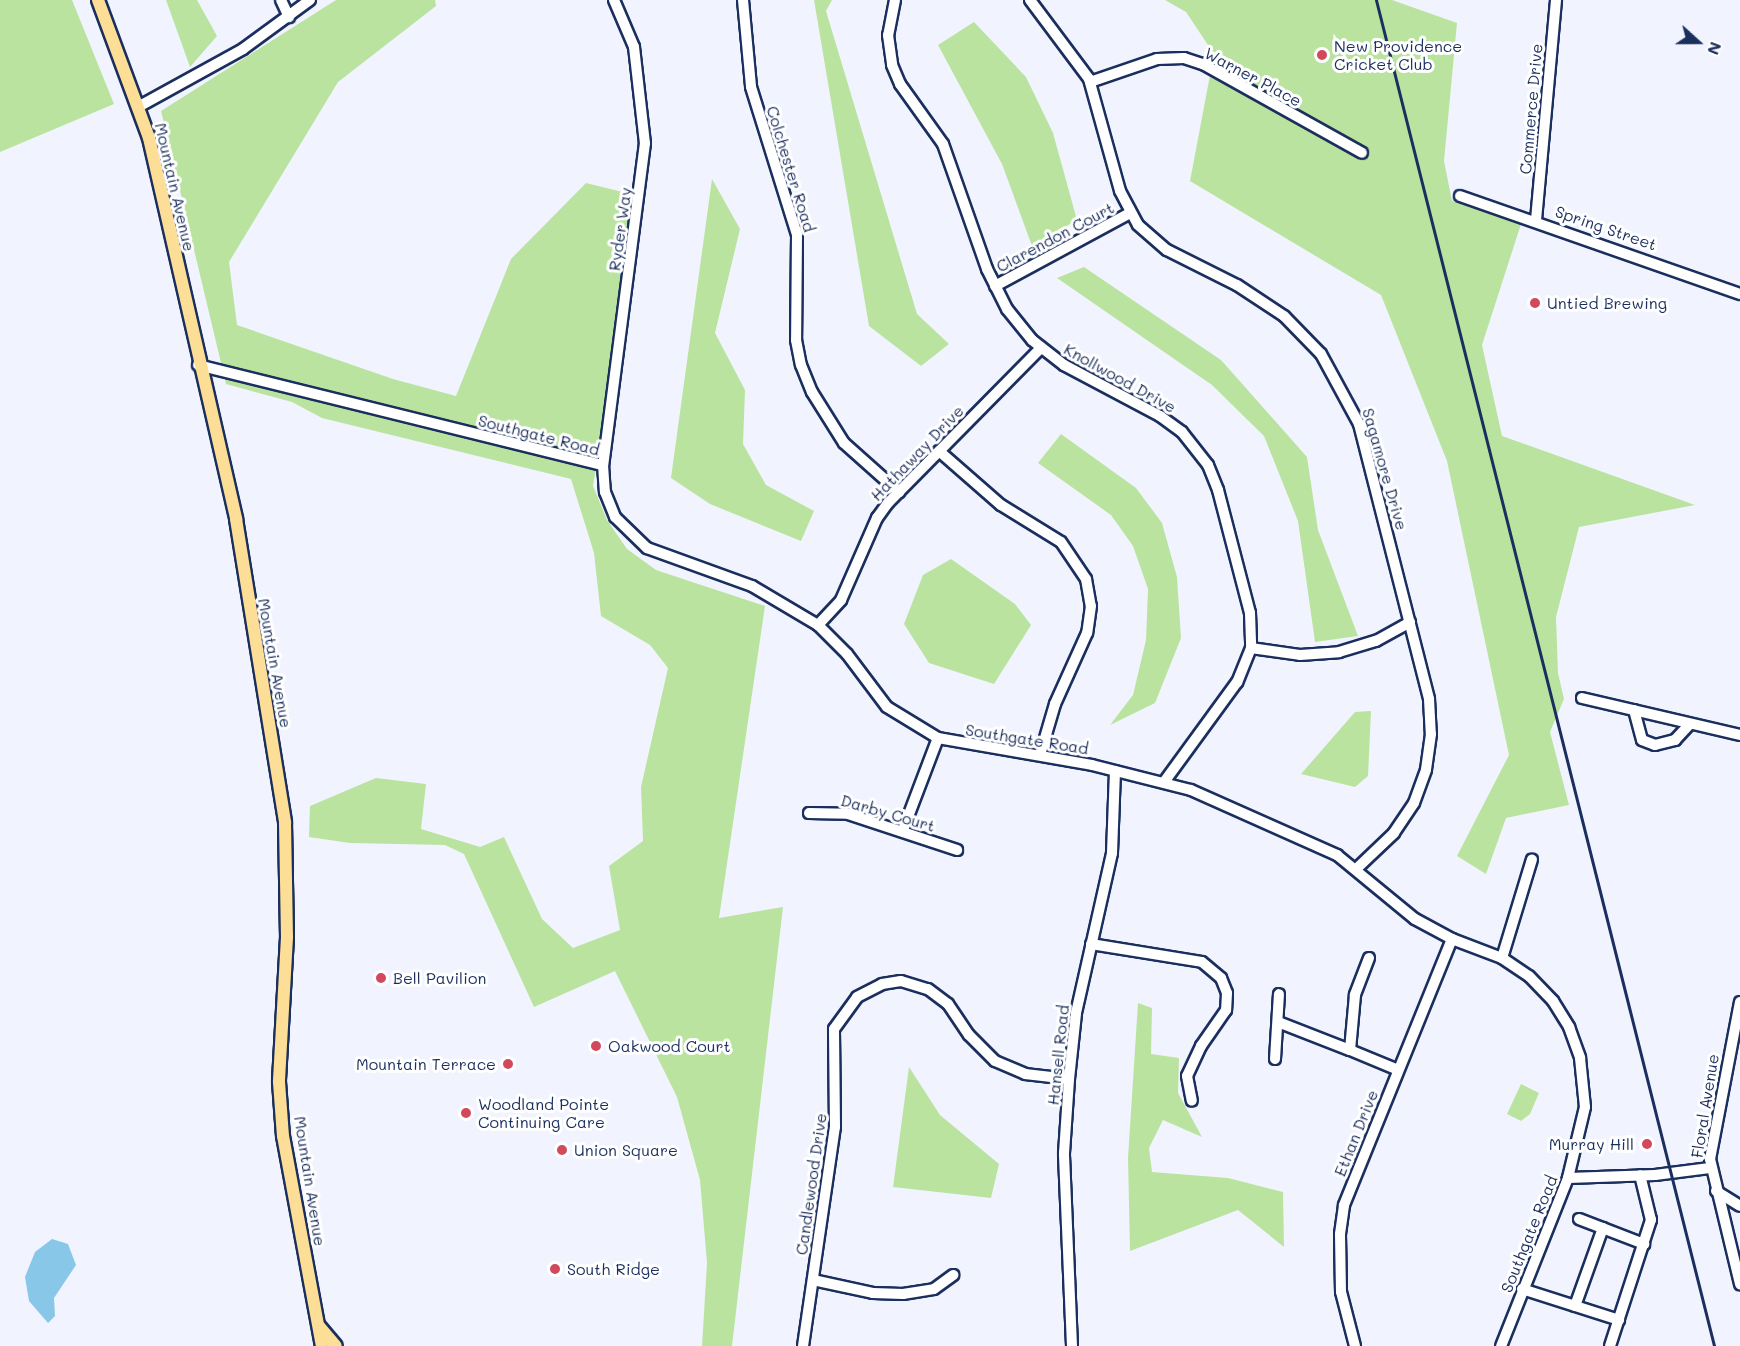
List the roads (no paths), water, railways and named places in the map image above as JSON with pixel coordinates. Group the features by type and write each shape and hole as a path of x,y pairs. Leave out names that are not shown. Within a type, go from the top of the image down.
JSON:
{"main road":[{"name":"Mountain Avenue","path":"98,0 149,138 198,365 236,519 285,822 287,937 279,1082 283,1136 322,1346"},
{"path":"312,1346 319,1325"},
{"path":"319,1325 336,1346"}],"street":[{"path":"281,0 289,17"},
{"path":"138,107 243,49 309,0"},
{"name":"Ryder Way","path":"603,465 645,143 634,47 614,0"},
{"name":"Colchester Road","path":"743,0 751,87 797,235 796,340 801,365 812,392 844,443 899,492"},
{"name":"Knollwood Drive","path":"895,0 888,35 892,65 900,84 942,144 995,286 1019,325 1041,348 1081,375 1160,416 1200,453 1221,501 1250,613 1251,648 1237,682 1164,782"},
{"name":"Sagamore Drive","path":"1030,0 1072,53 1090,82 1130,213 1167,250 1238,285 1284,316 1336,376 1362,432 1410,622 1431,717 1426,770 1400,826 1356,869"},
{"name":"Commerce Drive","path":"1536,220 1556,0"},
{"name":"Warner Place","path":"1090,82 1157,59 1184,58 1203,64 1362,153"},
{"name":"Spring Street","path":"1460,196 1536,220 1740,294"},
{"name":"Clarendon Court","path":"995,286 1130,213"},
{"name":"Hathaway Drive","path":"818,625 841,600 877,518 899,492 1041,348"},
{"name":"Southgate Road","path":"198,365 603,465 610,509 639,543 752,586 818,625 847,654 888,706 938,738 1040,755 1164,782 1315,843 1356,869 1415,920 1452,939 1502,958 1529,976 1552,1001 1569,1027 1580,1058 1585,1107 1568,1178 1501,1346"},
{"path":"939,451 994,500 1061,542 1086,579 1091,606 1087,633 1055,704 1040,755"},
{"path":"1251,648 1300,655 1339,652 1376,641 1410,622"},
{"path":"1582,698 1740,735"},
{"path":"1634,710 1642,740 1654,745 1676,740 1690,724"},
{"path":"903,830 938,738"},
{"name":"Hansell Road","path":"1072,1346 1064,1153 1069,1079 1076,1013 1112,853 1115,771"},
{"name":"Darby Court","path":"809,813 848,813 957,850"},
{"path":"1502,958 1532,859"},
{"name":"Ethan Drive","path":"1355,1346 1341,1292 1340,1234 1344,1205 1452,939"},
{"path":"1091,944 1202,962 1221,978 1227,993 1226,1010 1201,1046 1187,1076 1192,1101"},
{"path":"1350,1050 1355,995 1369,958"},
{"name":"Candlewood Drive","path":"803,1346 835,1127 834,1029 857,997 882,984 901,981 928,989 948,1004 975,1043 995,1061 1025,1074 1069,1079"},
{"path":"1275,1059 1279,994"},
{"name":"Floral Avenue","path":"1740,1002 1710,1168 1740,1279"},
{"path":"1278,1022 1398,1070"},
{"path":"1728,1059 1740,1062"},
{"path":"1568,1178 1640,1175 1710,1168"},
{"path":"1610,1346 1644,1244 1651,1214 1640,1175"},
{"path":"1716,1191 1740,1206 1724,1218"},
{"path":"1579,1219 1644,1244"},
{"path":"1575,1306 1603,1228"},
{"path":"1730,1244 1740,1251"},
{"path":"813,1280 873,1293 903,1294 934,1289 952,1275"},
{"path":"1522,1289 1619,1320"}],"water":[{"path":"52,1239 68,1244 76,1265 54,1298 55,1316 48,1323 29,1301 25,1277 35,1252"}],"railway":[{"path":"1376,0 1714,1346"}],"place":[{"name":"New Providence Cricket Club","path":"1322,55"},
{"name":"Untied Brewing","path":"1535,303"},
{"name":"Bell Pavilion","path":"381,978"},
{"name":"Oakwood Court","path":"596,1046"},
{"name":"Mountain Terrace","path":"508,1064"},
{"name":"Woodland Pointe Continuing Care","path":"466,1113"},
{"name":"Murray Hill","path":"1647,1144"},
{"name":"Union Square","path":"562,1150"},
{"name":"South Ridge","path":"555,1269"}]}
